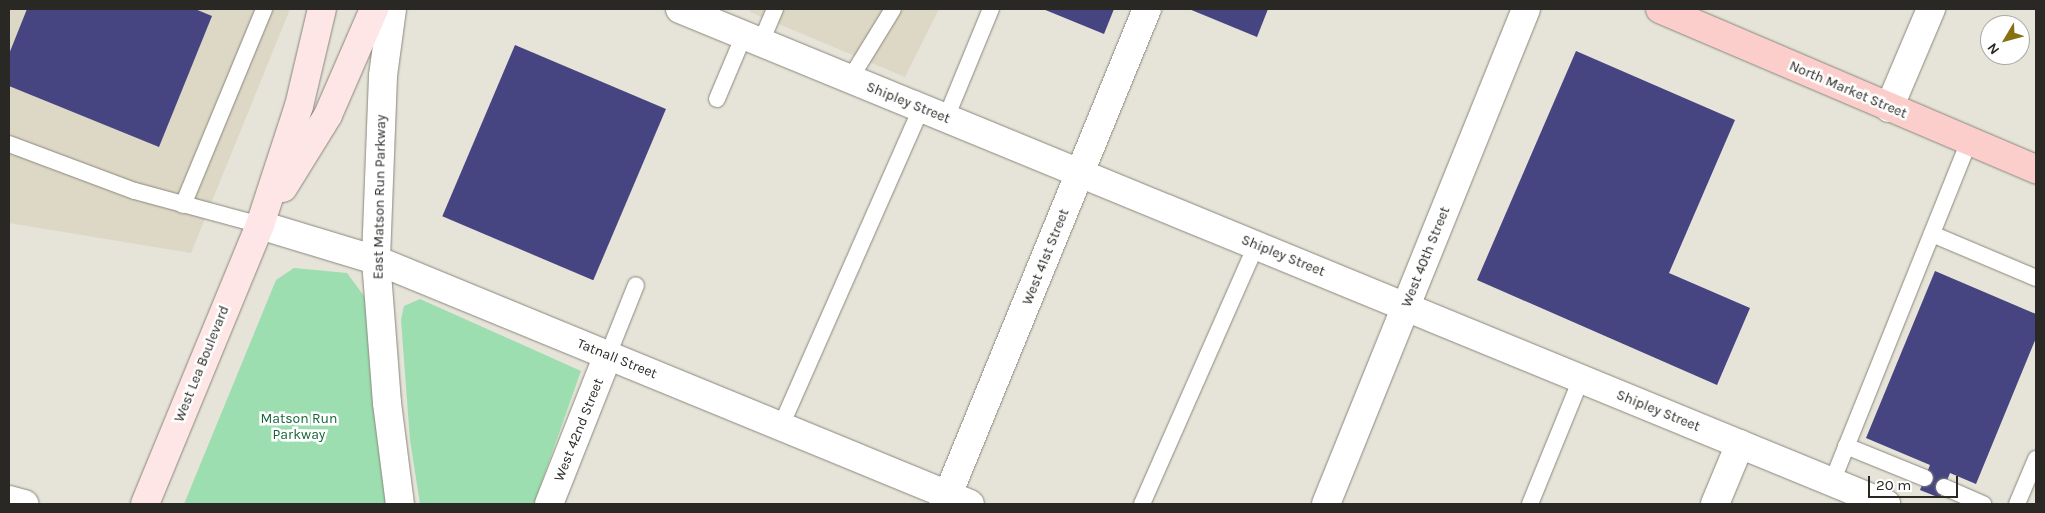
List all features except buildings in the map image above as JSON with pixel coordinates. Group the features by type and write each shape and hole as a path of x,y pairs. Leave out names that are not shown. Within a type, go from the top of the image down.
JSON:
{"main road":[{"name":"North Market Street","path":"1660,9 2036,169"}],"street":[{"name":"West Lea Boulevard","path":"145,504 260,225 299,106 322,9"},
{"name":"West Lea Boulevard","path":"260,225 328,114 374,9"},
{"name":"East Matson Run Parkway","path":"392,9 383,76 376,260 387,403 400,504"},
{"name":"Shipley Street","path":"680,9 1886,504"},
{"name":"West 41st Street","path":"954,501 1080,173 1147,9"},
{"name":"West 40th Street","path":"1326,504 1526,9"},
{"path":"1889,108 1931,9"},
{"name":"Tatnall Street","path":"260,225 376,260 781,426 954,501"},
{"name":"West 42nd Street","path":"549,504 608,355"},
{"path":"1715,504 1740,444"},
{"path":"9,500 24,504"}],"lane":[{"path":"183,204 264,9"},
{"path":"717,100 752,38 775,9"},
{"path":"850,79 893,9"},
{"path":"946,118 991,9"},
{"path":"781,426 922,108"},
{"path":"1832,482 1969,142"},
{"path":"9,144 135,191 260,225"},
{"path":"1932,234 2036,278"},
{"path":"1142,504 1256,245"},
{"path":"608,355 636,285"},
{"path":"1530,504 1581,379"},
{"path":"1846,446 1925,478"},
{"path":"2018,504 2036,460"},
{"path":"1944,487 1983,504"}],"shaded area":[{"path":"9,9 290,9 191,253 9,223"},
{"path":"751,9 939,9 905,77 750,12"}],"green space":[{"name":"Matson Run Parkway","path":"294,268 347,273 367,300 374,412 386,504 184,504 276,280"},
{"path":"420,299 581,371 534,504 420,504 410,440 401,320 404,306"}]}
